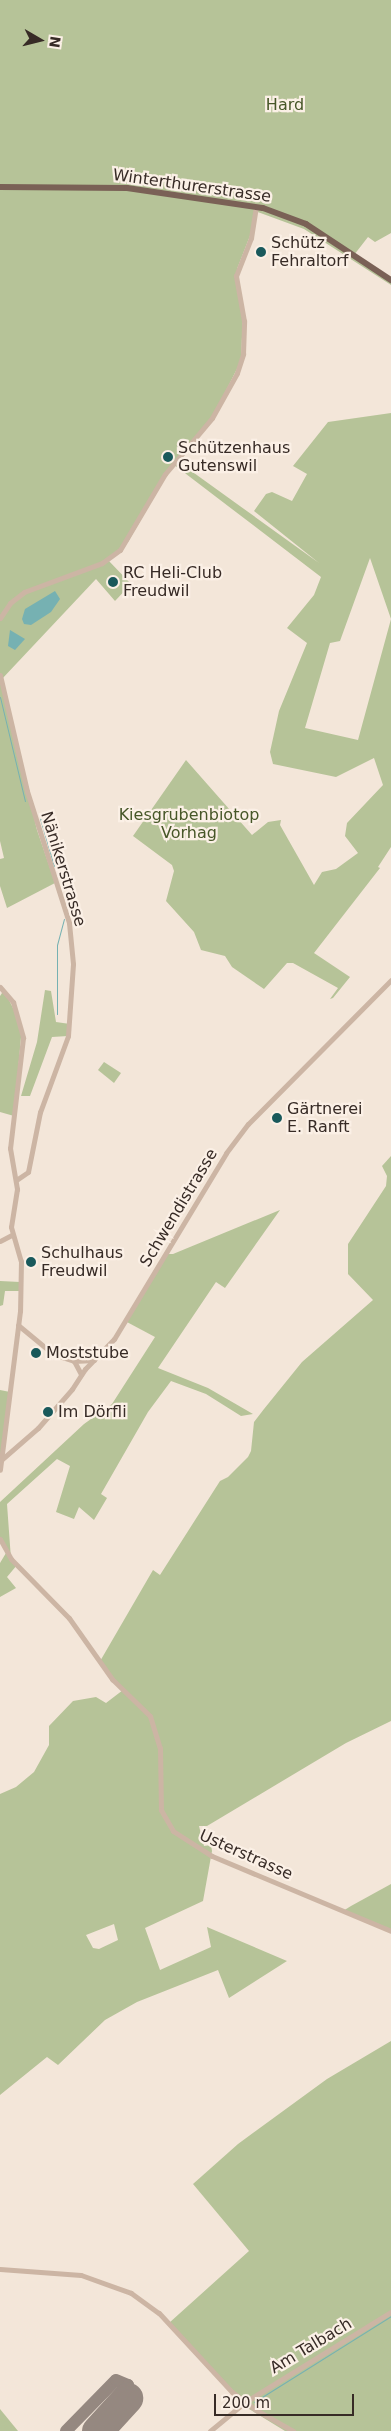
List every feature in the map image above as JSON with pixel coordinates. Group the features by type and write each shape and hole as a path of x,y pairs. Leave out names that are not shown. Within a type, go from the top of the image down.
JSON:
{"main road":[{"name":"Winterthurerstrasse","path":"2,187 122,188 256,206 306,224 391,280"}],"street":[{"path":"0,618 10,602 24,592 102,563 120,550 165,474 212,418 237,373 243,354 244,321 236,276 251,238 256,206"},
{"name":"Nänikerstrasse","path":"0,675 37,830 69,923 72,964 68,1036 40,1112 28,1172 16,1180"},
{"name":"Schwendistrasse","path":"1,1460 38,1428 119,1331 237,1138 266,1104 391,980"},
{"path":"0,987 13,1002 23,1038 10,1148 16,1180 12,1236 21,1260 18,1325 0,1468"},
{"path":"0,1241 12,1236"},
{"path":"18,1325 46,1351 74,1361 94,1360"},
{"path":"74,1361 82,1374"},
{"name":"Usterstrasse","path":"0,1539 11,1559 70,1618 106,1672 150,1716 160,1748 162,1810 168,1825 180,1838 212,1856 391,1931"},
{"path":"0,2269 81,2275 131,2293 159,2313 220,2381 245,2402 293,2431"},
{"name":"Am Talbach","path":"210,2431 245,2402 391,2312"}],"green space":[{"path":"0,0 391,0 391,233 375,242 368,237 354,255 391,280 391,285 304,229 255,211 253,228 237,269 243,313 241,361 212,418 176,460 319,563 254,511 266,494 272,492 292,501 307,474 293,466 328,422 391,413 391,619 391,847 378,867 380,868 314,953 350,977 333,998 330,999 338,988 293,963 287,963 264,989 232,967 225,956 201,950 194,932 166,901 174,871 172,865 133,836 186,760 252,835 268,822 281,820 280,825 314,885 322,872 336,869 358,853 345,836 347,823 383,785 374,758 336,777 273,764 270,752 279,711 307,643 287,628 314,595 321,577 173,464 128,542 108,560 131,584 115,601 96,579 1,680 37,830 55,883 7,908 0,886 0,859 4,858 0,841","holes":["370,558 391,619 358,740 305,728 330,643 340,641"]},
{"path":"4,990 22,1026 14,1116 0,1112 0,996"},
{"path":"45,990 51,991 56,1022 70,1024 68,1036 52,1037 30,1096 21,1096 37,1042"},
{"path":"104,1062 121,1073 114,1083 98,1070"},
{"path":"391,1156 391,1721 346,1743 207,1826 199,1826 204,1846 211,1845 212,1851 203,1901 145,1928 160,1970 211,1947 207,1927 287,1961 229,1998 218,1970 137,2002 105,2020 58,2065 47,2057 0,2095 0,1794 16,1787 34,1772 49,1745 49,1726 73,1701 96,1697 106,1703 123,1690 99,1663 153,1570 160,1575 220,1481 228,1477 248,1457 251,1451 254,1422 302,1362 373,1300 348,1274 348,1244 386,1186 387,1176 382,1166","holes":["114,1924 118,1940 99,1949 93,1948 86,1935"]},
{"path":"280,1210 225,1288 216,1282 158,1368 208,1388 253,1414 241,1416 206,1394 171,1381 148,1412 101,1494 107,1498 94,1520 79,1507 74,1519 56,1512 70,1466 57,1459 7,1504 11,1559 17,1565 7,1577 16,1588 0,1597 0,1563 6,1553 0,1539 0,1502 84,1424 112,1404 155,1337 125,1321 165,1254 173,1254"},
{"path":"0,1281 20,1282 20,1291 5,1291 3,1305 0,1306"},
{"path":"0,1390 10,1392 0,1459"},
{"path":"391,1884 391,1931 343,1911 351,1906"},
{"path":"391,2041 391,2431 285,2431 241,2404 244,2402 169,2323 249,2251 193,2184 238,2144 327,2079"},
{"path":"0,2409 18,2431 0,2431"}],"water":[{"path":"55,591 60,599 51,612 31,625 24,624 22,619 25,609"},
{"path":"10,630 25,639 15,650 8,646"}],"waterway":[{"path":"0,697 25,801"},
{"path":"40,818 54,866"},
{"path":"57,1014 57,945 64,919"},
{"path":"254,2402 391,2316"}],"taxiway":[{"path":"66,2431 116,2380 128,2385 127,2398"}],"runway":[{"path":"97,2431 127,2398"}],"place":[{"name":"Schütz Fehraltorf","path":"261,252"},
{"name":"Schützenhaus Gutenswil","path":"168,457"},
{"name":"RC Heli-Club Freudwil","path":"113,582"},
{"name":"Gärtnerei E. Ranft","path":"277,1118"},
{"name":"Schulhaus Freudwil","path":"31,1262"},
{"name":"Moststube","path":"36,1353"},
{"name":"Im Dörfli","path":"48,1412"}],"park label":[{"name":"Hard","path":"285,105"},
{"name":"Kiesgrubenbiotop Vorhag","path":"189,824"}]}
